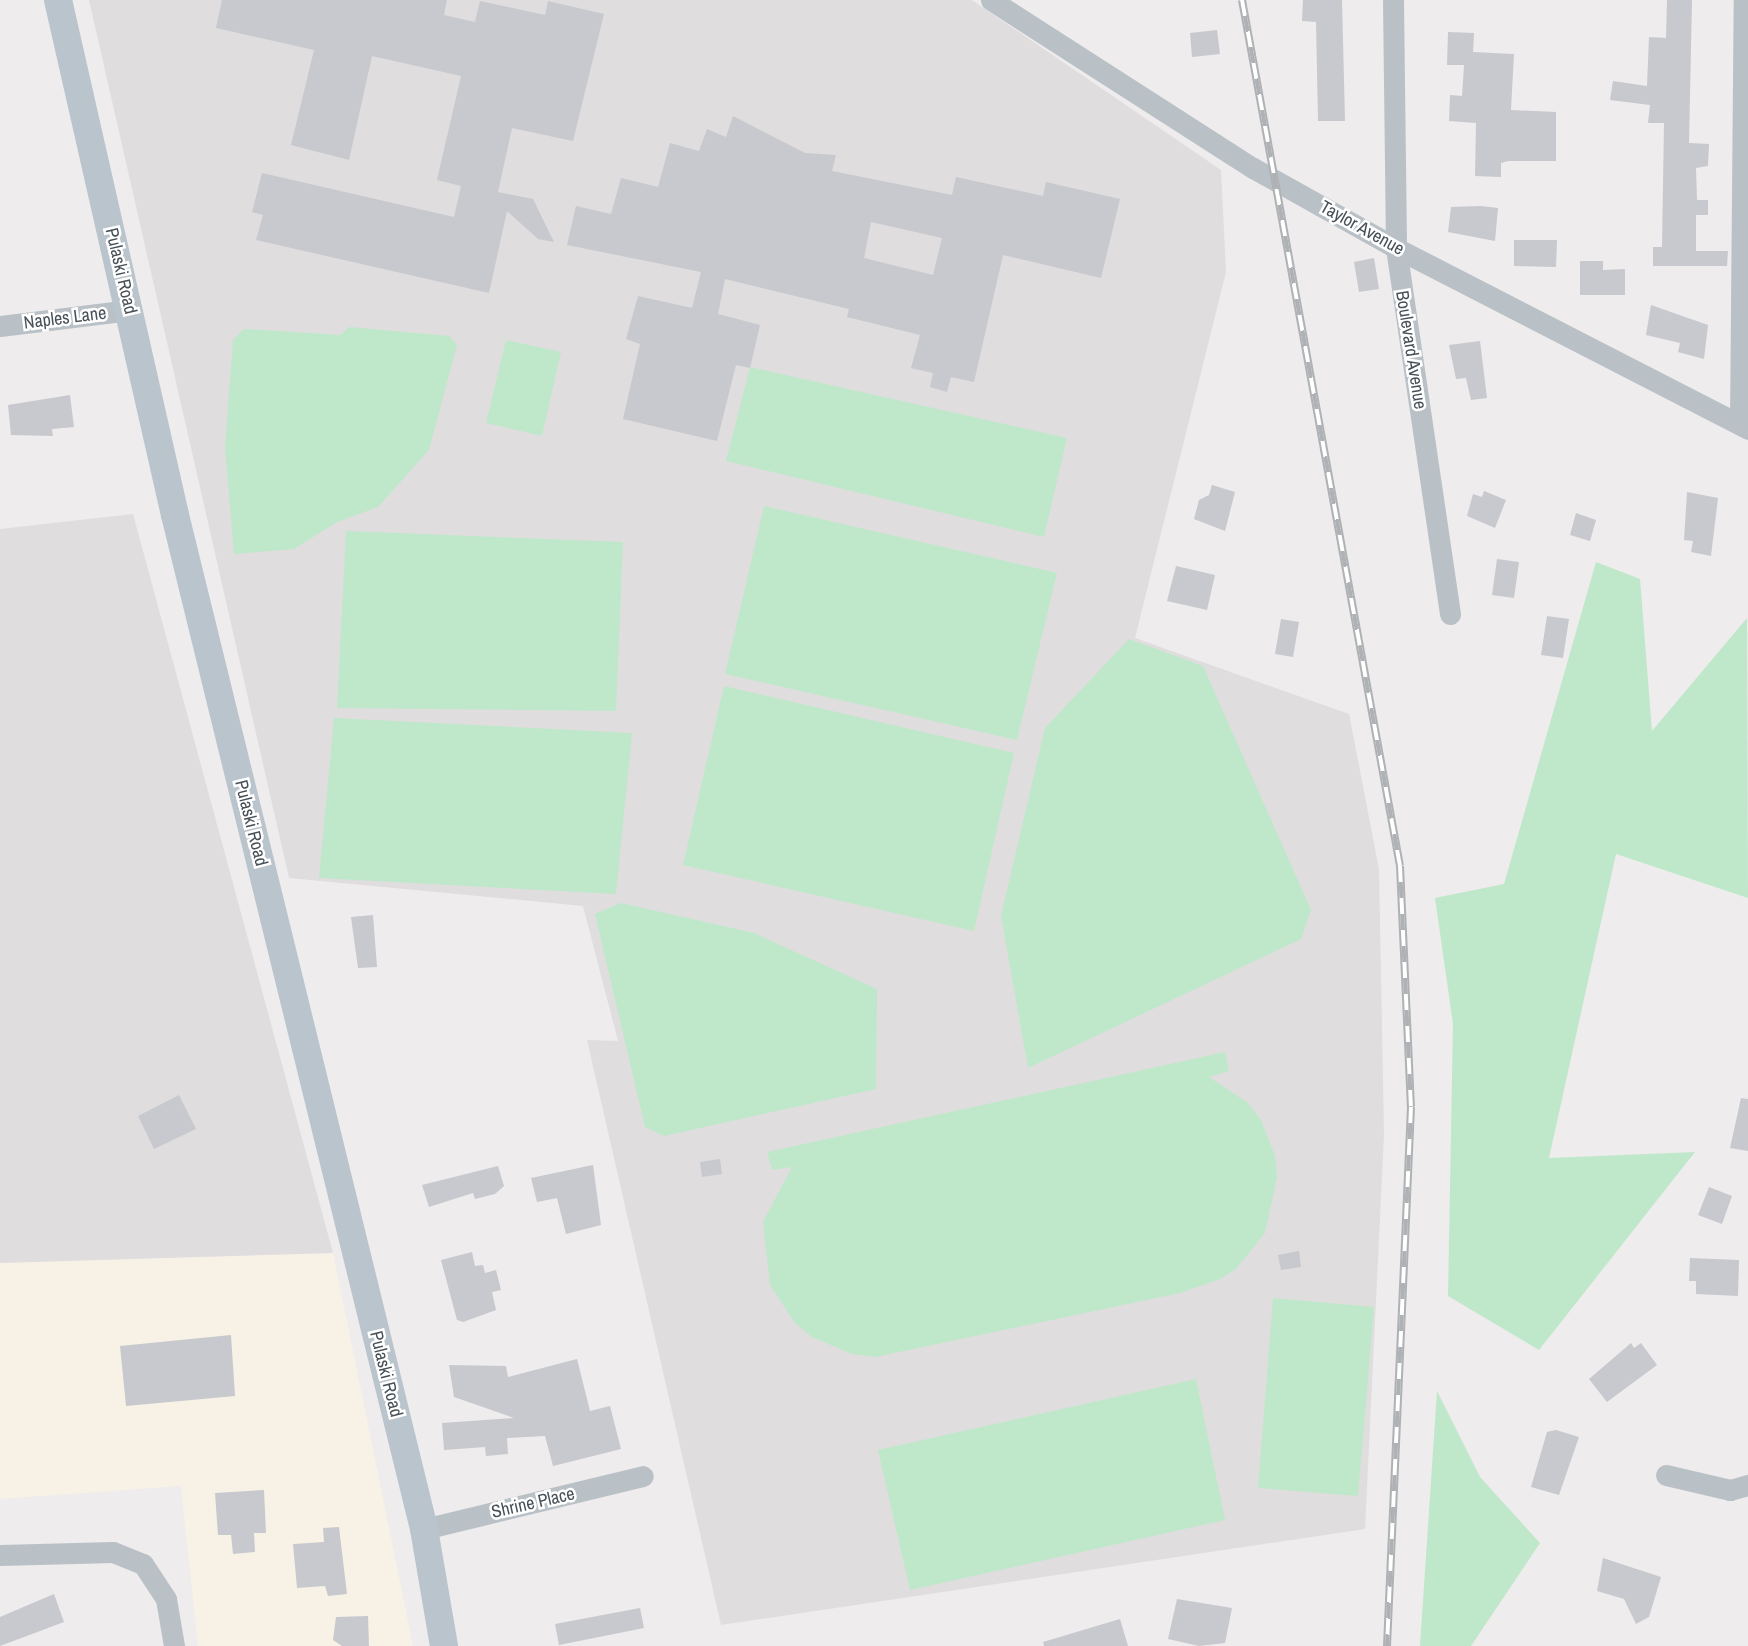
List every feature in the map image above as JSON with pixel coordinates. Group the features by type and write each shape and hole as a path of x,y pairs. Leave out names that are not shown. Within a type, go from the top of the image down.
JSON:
{"main road":[{"name":"Pulaski Road","path":"58,0 131,310 175,515 424,1529 444,1646"}],"street":[{"name":"Taylor Avenue","path":"991,0 1016,9 1241,161 1395,248 1744,427"},
{"name":"Boulevard Avenue","path":"1393,0 1395,248 1450,614"},
{"path":"1744,0 1744,427"},
{"name":"Naples Lane","path":"0,326 131,310"},
{"path":"1666,1475 1730,1490 1748,1485"},
{"name":"Shrine Place","path":"424,1529 643,1476"},
{"path":"0,1555 113,1552 142,1564 166,1599 174,1646"}],"shaded area":[{"path":"89,0 972,0 1221,170 1226,272 1135,638 1349,714 1379,869 1384,1135 1365,1529 721,1625 587,1040 618,1041 583,906 289,878"},
{"path":"133,514 333,1253 0,1263 0,529"},
{"path":"333,1253 413,1646 198,1646 181,1486 0,1499 0,1263"}],"green space":[{"path":"349,327 449,336 457,345 429,450 378,507 337,522 294,549 234,554 225,446 233,340 244,329 341,335"},
{"path":"506,340 561,352 542,436 486,423"},
{"path":"750,367 1067,438 1044,537 726,461"},
{"path":"764,506 1057,573 1017,740 725,674"},
{"path":"346,531 623,542 616,711 337,708"},
{"path":"1596,562 1640,579 1652,731 1747,618 1748,898 1616,854 1549,1158 1695,1152 1539,1350 1448,1296 1453,1024 1435,898 1504,884"},
{"path":"1129,639 1203,666 1311,910 1301,939 1028,1068 1001,916 1045,728"},
{"path":"724,686 1014,753 974,931 683,865"},
{"path":"334,718 632,733 616,894 319,878"},
{"path":"621,903 754,933 877,989 876,1089 664,1136 645,1127 595,914"},
{"path":"1225,1052 1229,1071 1209,1077 1248,1103 1261,1120 1275,1156 1277,1177 1265,1233 1236,1269 1220,1279 1180,1293 875,1357 852,1354 812,1337 795,1323 770,1285 763,1222 792,1167 772,1170 767,1152"},
{"path":"1273,1298 1374,1307 1358,1496 1258,1488"},
{"path":"1196,1379 1225,1520 910,1590 878,1450"},
{"path":"1437,1391 1480,1477 1540,1543 1471,1646 1420,1646"}],"building":[{"path":"222,0 447,0 444,15 475,22 480,1 545,15 548,1 604,14 573,141 512,128 498,192 533,199 554,242 538,239 507,211 489,293 256,240 263,215 252,212 262,173 454,217 461,186 437,180 461,76 372,56 349,160 291,145 314,50 216,28"},
{"path":"1303,0 1342,0 1345,121 1318,121 1316,22 1302,21"},
{"path":"1667,0 1692,0 1689,143 1709,144 1708,166 1696,168 1697,200 1708,200 1708,215 1696,215 1696,251 1728,251 1727,266 1653,266 1653,247 1662,247 1664,123 1648,123 1650,105 1610,100 1613,81 1647,86 1649,37 1666,38"},
{"path":"1217,30 1220,54 1192,57 1190,33"},
{"path":"1448,32 1474,33 1473,52 1514,54 1511,110 1556,112 1556,161 1508,161 1501,163 1501,177 1475,176 1476,123 1449,121 1450,95 1462,96 1464,65 1447,65"},
{"path":"733,116 805,153 836,155 832,171 952,195 956,177 1043,196 1046,182 1120,199 1101,278 1003,255 974,382 951,377 947,392 930,387 933,373 911,368 920,335 847,317 849,309 725,279 718,314 760,325 750,368 736,365 717,441 623,419 640,344 626,339 638,296 692,308 701,272 567,245 576,206 611,214 621,178 658,187 670,143 699,151 707,129 726,137","holes":["871,222 942,238 933,275 864,258"]},
{"path":"1451,207 1498,208 1495,241 1448,232"},
{"path":"1514,240 1557,240 1556,267 1514,266"},
{"path":"1374,258 1379,289 1359,292 1354,262"},
{"path":"1580,261 1603,261 1603,270 1625,269 1625,295 1580,295"},
{"path":"1651,305 1708,325 1704,359 1678,352 1680,343 1646,335"},
{"path":"1480,341 1487,398 1471,400 1466,378 1456,379 1449,345"},
{"path":"70,395 74,427 52,429 53,436 11,435 8,405"},
{"path":"1212,485 1235,492 1225,531 1194,519 1199,500 1209,495"},
{"path":"1484,491 1506,500 1495,528 1467,516 1473,494 1482,497"},
{"path":"1687,492 1718,498 1711,556 1691,552 1693,541 1684,540"},
{"path":"1576,513 1596,520 1590,541 1570,535"},
{"path":"1497,559 1519,562 1514,598 1492,595"},
{"path":"1176,566 1215,575 1207,610 1167,601"},
{"path":"1547,616 1569,619 1563,658 1541,655"},
{"path":"1281,619 1299,622 1293,657 1275,654"},
{"path":"373,915 377,967 358,968 351,917"},
{"path":"179,1095 196,1129 154,1149 138,1116"},
{"path":"1741,1098 1748,1099 1748,1151 1730,1148"},
{"path":"720,1159 722,1174 702,1177 700,1162"},
{"path":"593,1165 601,1225 566,1234 557,1198 537,1202 531,1178"},
{"path":"498,1166 504,1186 495,1194 475,1199 473,1193 429,1207 422,1185"},
{"path":"1709,1187 1732,1196 1722,1224 1698,1215"},
{"path":"1299,1251 1301,1267 1281,1270 1278,1255"},
{"path":"472,1252 475,1266 483,1265 485,1273 496,1270 501,1290 492,1292 496,1310 463,1322 457,1320 441,1260"},
{"path":"1690,1258 1739,1260 1738,1296 1696,1294 1696,1281 1689,1281"},
{"path":"231,1335 235,1396 126,1406 120,1346"},
{"path":"1631,1343 1634,1348 1641,1343 1657,1365 1607,1402 1589,1379"},
{"path":"577,1359 590,1411 610,1406 621,1449 553,1466 545,1436 507,1438 508,1454 486,1456 485,1447 444,1450 442,1423 514,1418 454,1397 449,1365 506,1366 508,1377"},
{"path":"1556,1430 1579,1437 1559,1495 1531,1487 1547,1432"},
{"path":"264,1490 266,1533 254,1533 255,1552 233,1554 231,1535 218,1535 215,1493"},
{"path":"339,1527 347,1594 328,1596 325,1586 297,1588 293,1544 324,1542 323,1528"},
{"path":"1603,1558 1661,1577 1649,1617 1636,1624 1624,1599 1597,1591"},
{"path":"54,1594 64,1622 0,1646 0,1617"},
{"path":"1177,1599 1232,1608 1225,1643 1199,1646 1168,1639"},
{"path":"640,1608 644,1628 559,1645 555,1624"},
{"path":"368,1616 369,1646 342,1646 333,1640 336,1617"},
{"path":"1120,1619 1128,1646 1044,1646 1043,1642"}],"railway":[{"path":"1242,0 1400,866 1411,1107 1387,1646"}]}
